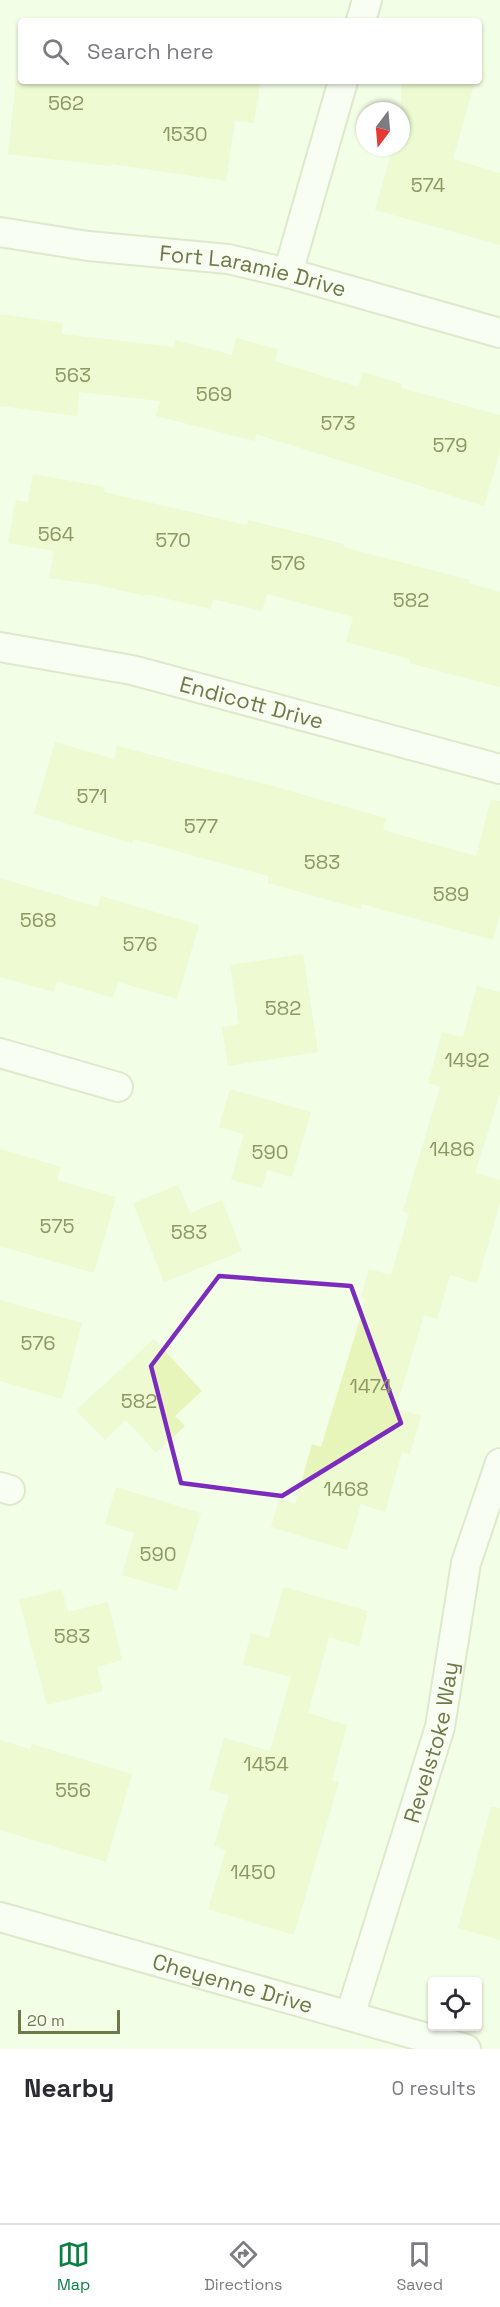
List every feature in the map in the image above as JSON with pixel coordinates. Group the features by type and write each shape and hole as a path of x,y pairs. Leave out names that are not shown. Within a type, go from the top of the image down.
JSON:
{"street":[{"path":"362,18 367,0"},
{"path":"288,273 342,84"},
{"name":"Fort Laramie Drive","path":"0,232 88,246 228,259 288,273 500,333"},
{"name":"Endicott Drive","path":"0,647 132,670 500,769"},
{"path":"0,1053 118,1087"},
{"name":"Revelstoke Way","path":"350,2016 440,1726 466,1563 500,1463"},
{"name":"Cheyenne Drive","path":"0,1917 466,2049"}],"highlighted area":[{"path":"219,1276 351,1286 401,1423 282,1496 181,1483 151,1366"}],"building":[{"path":"16,81 18,84 260,84 254,123 235,121 226,181 112,164 111,166 8,154"},
{"path":"401,84 474,84 453,159 500,173 500,245 375,210 390,156 410,156 410,102 401,102"},
{"path":"0,314 63,323 62,334 174,347 175,340 232,355 236,338 278,349 275,361 358,387 363,372 402,384 401,388 500,415 500,452 484,506 256,434 255,441 156,416 160,401 79,392 77,416 0,406"},
{"path":"33,474 105,487 104,492 247,525 248,520 344,544 343,547 469,580 468,583 500,592 500,687 409,663 410,659 346,642 353,617 267,594 262,611 213,599 211,609 146,594 145,596 93,584 49,578 54,551 8,543 16,500 28,502"},
{"path":"55,742 114,759 117,746 265,784 386,818 383,830 476,856 491,800 500,801 500,914 493,940 362,904 361,909 268,883 268,876 133,839 132,843 34,814"},
{"path":"0,878 98,907 101,896 199,925 177,999 118,982 113,998 57,981 54,992 0,977"},
{"path":"303,954 318,1052 228,1066 222,1027 239,1024 230,965"},
{"path":"477,986 500,992 500,1093 475,1173 500,1180 500,1203 477,1283 450,1275 437,1319 424,1315 396,1408 421,1416 410,1454 402,1452 385,1512 361,1504 347,1550 271,1527 279,1499 295,1504 312,1444 321,1447 366,1299 361,1297 369,1269 391,1275 409,1214 403,1211 440,1087 428,1083 442,1032 463,1037"},
{"path":"230,1089 311,1112 292,1177 267,1170 262,1188 231,1180 244,1134 219,1127"},
{"path":"0,1149 61,1167 57,1180 116,1197 94,1273 0,1246"},
{"path":"178,1185 190,1213 222,1200 242,1251 164,1282 133,1203"},
{"path":"0,1300 82,1323 62,1399 0,1381"},
{"path":"154,1339 202,1391 175,1416 185,1426 156,1453 126,1420 105,1440 76,1410"},
{"path":"116,1487 201,1513 177,1591 122,1575 134,1533 105,1524"},
{"path":"283,1587 368,1611 359,1646 329,1637 308,1713 347,1725 332,1780 339,1782 294,1935 208,1909 226,1850 214,1846 229,1795 209,1789 224,1738 270,1751 291,1677 243,1664 251,1633 269,1638"},
{"path":"62,1589 68,1612 108,1602 122,1660 97,1667 103,1691 47,1705 19,1600"},
{"path":"0,1740 30,1749 32,1744 132,1774 106,1862 0,1830"},
{"path":"491,1807 500,1808 500,1940 458,1928"}]}
